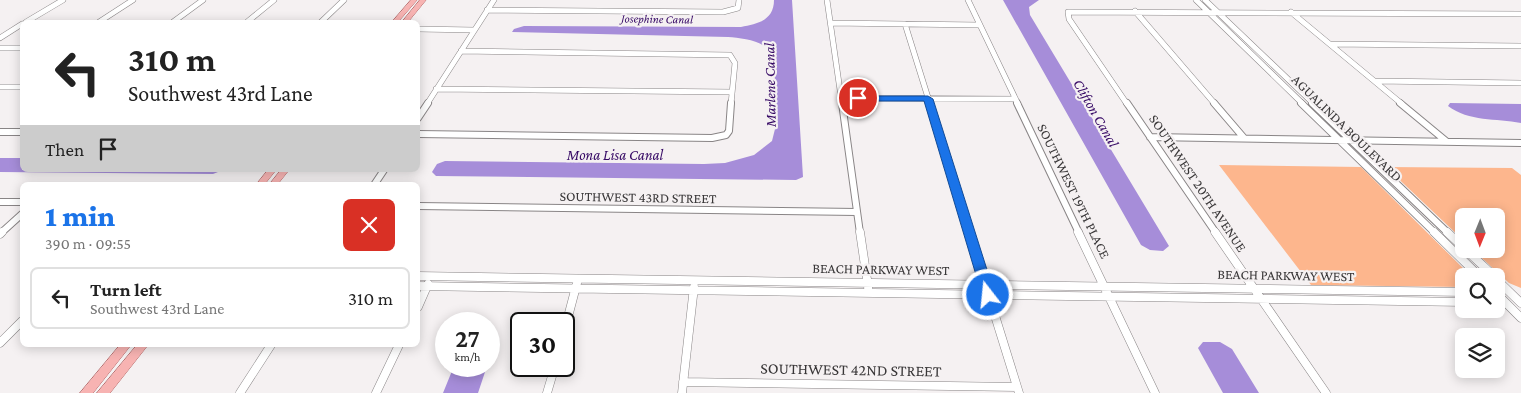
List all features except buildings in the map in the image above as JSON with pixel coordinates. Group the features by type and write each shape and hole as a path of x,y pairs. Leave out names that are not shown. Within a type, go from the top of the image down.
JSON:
{"main road":[{"path":"397,20 414,0"},
{"path":"407,20 423,0"},
{"path":"262,182 270,172"},
{"path":"275,182 283,172"},
{"path":"86,393 124,347"},
{"path":"103,393 141,347"}],"street":[{"path":"29,20 63,0"},
{"path":"102,20 133,0"},
{"path":"176,20 203,0"},
{"path":"249,20 274,0"},
{"path":"323,20 344,0"},
{"path":"420,115 494,0"},
{"path":"487,10 723,12 738,8 738,0"},
{"path":"827,0 870,293"},
{"name":"SOUTHWEST 19TH PLACE","path":"968,0 1155,393"},
{"name":"AGUALINDA BOULEVARD","path":"1196,0 1471,268"},
{"name":"AGUALINDA BOULEVARD","path":"1206,0 1455,239"},
{"path":"1136,11 1521,14"},
{"path":"1136,11 1244,138"},
{"name":"SOUTHWEST 20TH AVENUE","path":"1136,11 1068,12 1069,19 1326,393"},
{"path":"1291,12 1446,141"},
{"path":"830,23 979,25"},
{"path":"905,24 1018,390"},
{"path":"0,38 20,26"},
{"path":"420,29 474,30"},
{"path":"1330,44 1521,46"},
{"path":"0,48 20,48"},
{"path":"420,134 712,138 726,135 730,124 735,60 730,55 461,51"},
{"path":"1374,82 1521,83"},
{"path":"0,87 20,87"},
{"path":"436,89 732,92"},
{"path":"841,98 1015,100"},
{"path":"0,132 20,132"},
{"path":"1150,137 1521,143"},
{"path":"0,202 20,202"},
{"name":"SOUTHWEST 43RD STREET","path":"420,206 857,212"},
{"path":"0,234 20,216"},
{"name":"AGUALINDA BOULEVARD","path":"1474,258 1485,268"},
{"name":"BEACH PARKWAY WEST","path":"420,276 1455,292"},
{"path":"420,302 432,276"},
{"path":"569,312 578,278"},
{"path":"682,393 696,280"},
{"name":"BEACH PARKWAY WEST","path":"420,286 1455,302"},
{"name":"AGUALINDA BOULEVARD","path":"1505,287 1521,303"},
{"path":"1505,292 1521,293"},
{"path":"1506,302 1521,303"},
{"path":"1506,302 1521,318"},
{"path":"0,343 20,323"},
{"path":"240,393 270,347"},
{"path":"376,393 398,347"},
{"path":"547,393 551,377"},
{"name":"SOUTHWEST 42ND STREET","path":"683,382 1018,390"}],"shaded area":[{"path":"774,0 792,0 803,177 796,180 436,176 432,172 437,164 445,161 704,164 725,163 754,155 772,141 776,125 774,57 761,44 728,37 512,32 514,29 524,26 741,27 759,22 768,17"},
{"path":"1003,0 1039,0 1029,7 1030,15 1169,246 1163,251 1150,250 1141,245"},
{"path":"1450,103 1521,104 1521,123 1465,115 1448,106"},
{"path":"0,158 20,158 20,172 218,172 213,174 0,172"},
{"path":"1219,165 1361,167 1463,268 1455,268 1455,287 1311,285"},
{"path":"1386,167 1512,168 1521,175 1521,288 1505,279 1505,268 1493,268 1482,258 1505,258 1505,208 1455,208 1455,232"},
{"path":"1203,342 1220,342 1232,349 1259,393 1223,393 1198,348"},
{"path":"450,377 483,377 478,393 443,393"}],"route":[{"path":"858,98 928,99 988,295"}],"water label":[{"name":"Josephine Canal","path":"657,19"},
{"name":"Marlene Canal","path":"770,85"},
{"name":"Clifton Canal","path":"1096,113"},
{"name":"Mona Lisa Canal","path":"615,155"}]}
